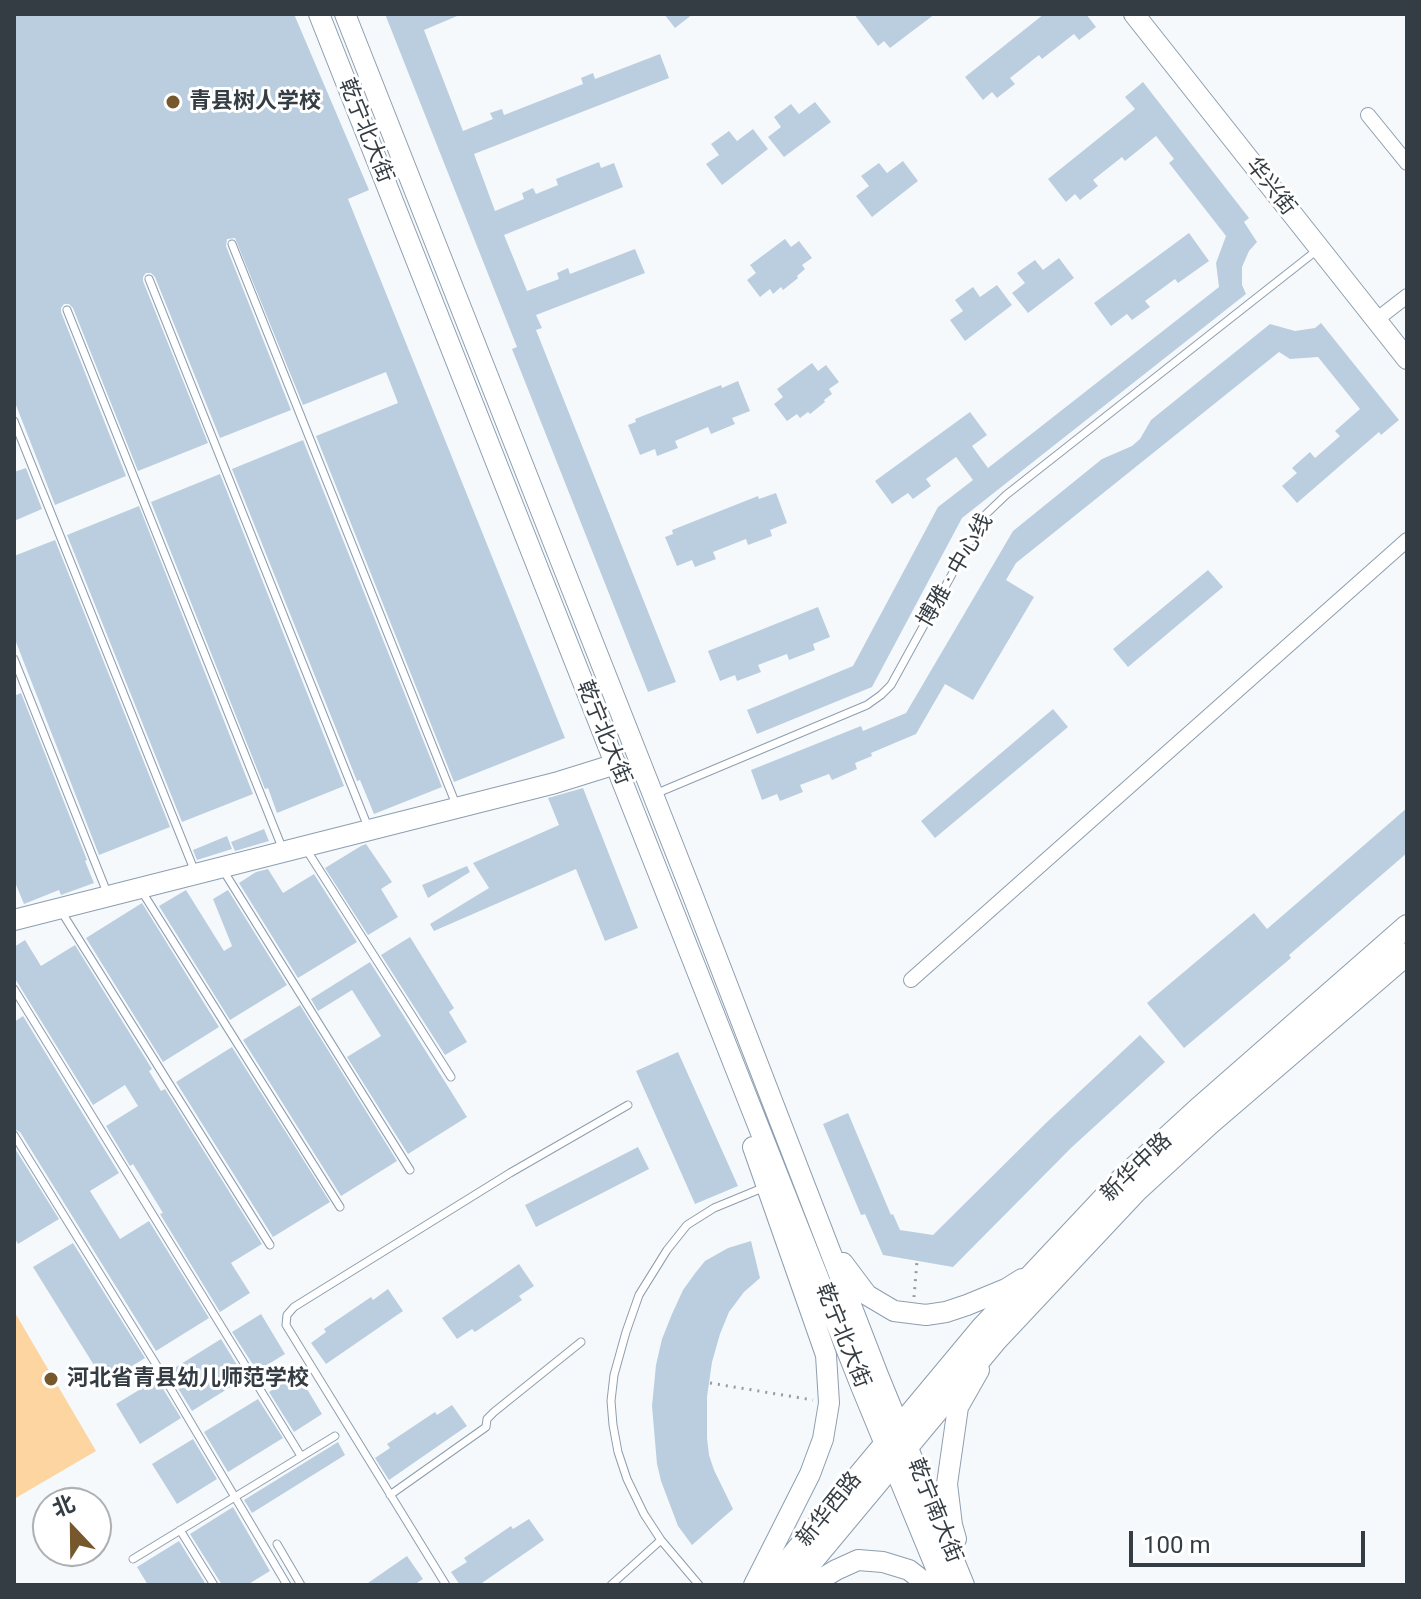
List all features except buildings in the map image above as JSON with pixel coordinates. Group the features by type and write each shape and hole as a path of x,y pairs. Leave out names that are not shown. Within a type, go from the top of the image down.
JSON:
{"main road":[{"name":"乾宁北大街","path":"319,14 727,1047 896,1445"},
{"name":"乾宁北大街","path":"345,14 806,1187 896,1445"},
{"name":"华兴街","path":"1134,14 1407,359"},
{"path":"16,915 60,909 140,889 555,783 616,764"},
{"name":"新华中路","path":"896,1445 982,1328 1123,1178 1407,926"},
{"name":"新华中路","path":"896,1445 1146,1182 1407,954"},
{"path":"727,1047 730,1081 826,1355 829,1403 823,1439 810,1474 754,1585"},
{"path":"806,1187 845,1268 867,1295 894,1311 926,1315 946,1312 1006,1289 1039,1268"},
{"path":"966,1585 952,1525 947,1484 958,1407 996,1340"},
{"name":"新华西路","path":"768,1585 896,1445"},
{"name":"新华西路","path":"792,1585 896,1445"},
{"name":"乾宁南大街","path":"896,1445 943,1585"},
{"name":"乾宁南大街","path":"896,1445 966,1585"},
{"path":"811,1585 858,1560 883,1562 909,1570 926,1585"}],"street":[{"path":"1368,115 1407,163"},
{"path":"1376,320 1407,296"},
{"path":"911,980 1407,540"}],"lane":[{"path":"232,244 458,808"},
{"name":"博雅 · 中心线","path":"653,795 867,705 881,695 891,685 984,516 1006,495 1319,249"},
{"path":"149,279 370,830"},
{"path":"67,310 284,852"},
{"path":"14,421 196,874"},
{"path":"14,659 109,896"},
{"path":"305,847 451,1077"},
{"path":"222,868 410,1170"},
{"path":"140,889 340,1207"},
{"path":"60,909 270,1245"},
{"path":"14,989 301,1456"},
{"path":"446,1585 286,1325 287,1315 294,1307 510,1173 628,1105"},
{"path":"14,1135 162,1374 287,1585"},
{"path":"699,1585 661,1540 627,1479 613,1425 611,1401 614,1375 639,1295 687,1225 714,1208 767,1186"},
{"path":"390,1495 486,1427 487,1419 494,1412 581,1342"},
{"path":"133,1559 335,1436"},
{"path":"180,1530 214,1585"},
{"path":"611,1585 661,1540"},
{"path":"277,1544 301,1585"}],"path":[{"path":"912,1313 917,1261"},
{"path":"710,1383 829,1403"}],"shaded area":[{"path":"14,1311 96,1451 14,1499"}],"place":[{"name":"青县树人学校","path":"173,102"},
{"name":"河北省青县幼儿师范学校","path":"51,1379"}]}
